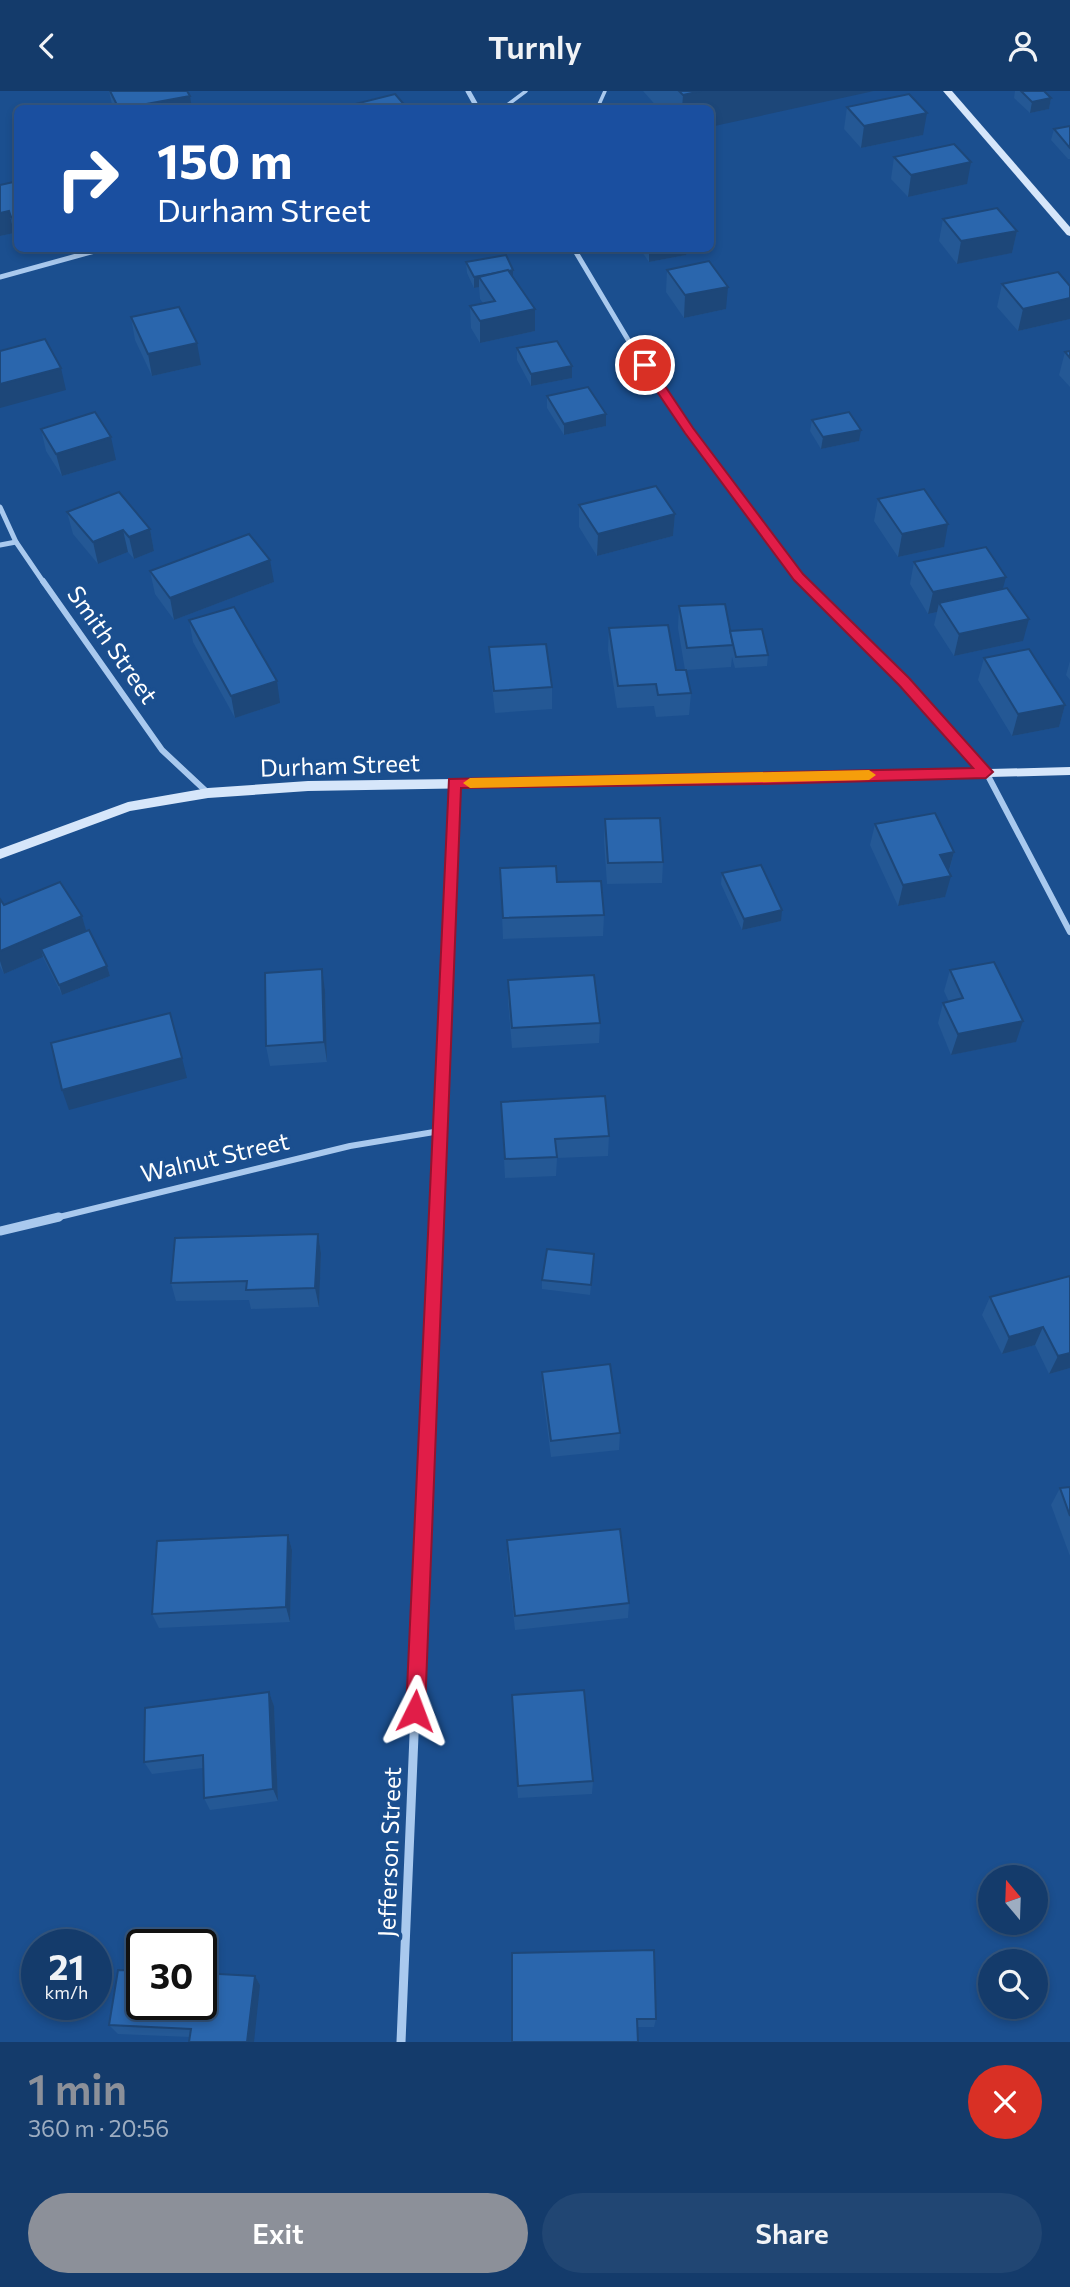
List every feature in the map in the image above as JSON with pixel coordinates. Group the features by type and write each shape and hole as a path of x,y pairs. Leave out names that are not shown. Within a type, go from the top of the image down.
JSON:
{"street":[{"path":"947,91 1070,233"},
{"path":"0,277 91,252"},
{"path":"576,252 630,343 689,431 799,577 904,681 986,772 1070,932"},
{"name":"Smith Street","path":"0,507 16,542 162,750 208,793"},
{"path":"0,545 16,542"},
{"name":"Durham Street","path":"0,854 128,807 208,793 308,786 1070,771"},
{"name":"Jefferson Street","path":"401,2042 454,783"},
{"name":"Walnut Street","path":"0,1231 350,1146 440,1131"}],"lane":[{"path":"507,105 526,91"}],"building":[{"path":"110,91 187,91 190,96 141,105 117,105"},
{"path":"679,91 701,91 683,95"},
{"path":"1021,91 1044,91 1051,98 1032,102"},
{"path":"395,94 405,105 356,105"},
{"path":"909,94 927,113 864,126 847,107"},
{"path":"1070,126 1070,148 1054,129"},
{"path":"954,144 971,162 911,175 894,157"},
{"path":"14,182 14,217 11,217 9,211 0,213 0,185"},
{"path":"997,208 1017,231 961,241 943,219"},
{"path":"506,255 513,270 474,277 466,262"},
{"path":"709,261 728,287 685,295 667,270"},
{"path":"508,270 535,309 480,321 470,306 495,301 479,277"},
{"path":"1058,272 1070,286 1070,298 1023,309 1002,284"},
{"path":"179,307 197,343 148,354 131,317"},
{"path":"45,339 61,368 0,384 0,351"},
{"path":"557,341 572,366 531,374 517,348"},
{"path":"588,387 606,414 564,424 547,396"},
{"path":"95,412 111,437 56,454 41,429"},
{"path":"849,412 861,430 823,437 812,420"},
{"path":"656,486 675,514 598,534 579,505"},
{"path":"924,489 948,524 902,534 878,499"},
{"path":"119,492 150,529 129,537 123,530 93,542 67,512"},
{"path":"249,534 270,560 170,598 150,571"},
{"path":"986,547 1006,577 933,592 914,562"},
{"path":"1007,588 1029,619 959,634 939,603"},
{"path":"725,604 733,645 687,648 679,606"},
{"path":"234,607 277,681 231,696 189,620"},
{"path":"668,625 676,670 686,670 691,693 658,695 656,684 618,686 609,628"},
{"path":"762,629 768,655 736,657 730,631"},
{"path":"546,644 552,687 494,691 489,647"},
{"path":"1029,649 1065,705 1018,714 984,658"},
{"path":"935,813 954,852 940,855 951,876 903,885 875,824"},
{"path":"660,818 663,862 608,863 605,819"},
{"path":"761,865 782,910 744,919 722,873"},
{"path":"556,866 557,882 601,881 604,915 503,918 500,868"},
{"path":"60,882 82,916 0,951 0,899 4,905"},
{"path":"89,930 107,966 59,985 41,949"},
{"path":"994,962 1023,1021 958,1034 943,1003 963,998 950,970"},
{"path":"322,969 324,1042 266,1046 265,973"},
{"path":"594,975 600,1023 512,1028 508,980"},
{"path":"170,1013 182,1058 62,1090 51,1043"},
{"path":"605,1096 609,1136 555,1139 557,1157 505,1159 501,1102"},
{"path":"318,1234 315,1288 246,1290 247,1281 171,1283 175,1238"},
{"path":"547,1249 594,1254 591,1285 542,1280"},
{"path":"1070,1276 1070,1353 1058,1356 1043,1327 1009,1337 990,1297"},
{"path":"610,1364 620,1433 551,1441 542,1372"},
{"path":"1070,1487 1070,1516 1060,1488"},
{"path":"620,1529 629,1603 515,1616 507,1540"},
{"path":"288,1535 286,1607 152,1614 157,1541"},
{"path":"584,1690 593,1781 518,1786 512,1695"},
{"path":"269,1692 273,1789 204,1798 203,1755 144,1762 145,1708"},
{"path":"654,1950 656,2019 637,2019 638,2042 512,2042 512,1953"},
{"path":"118,1970 126,1970 126,2020 217,2020 217,1974 255,1976 247,2042 189,2042 191,2029 109,2025 112,2020"}],"slow traffic":[{"path":"470,783 869,775"}],"route":[{"path":"415,1711 454,783 759,779 986,772 904,681 799,577 689,431 645,365"}]}
